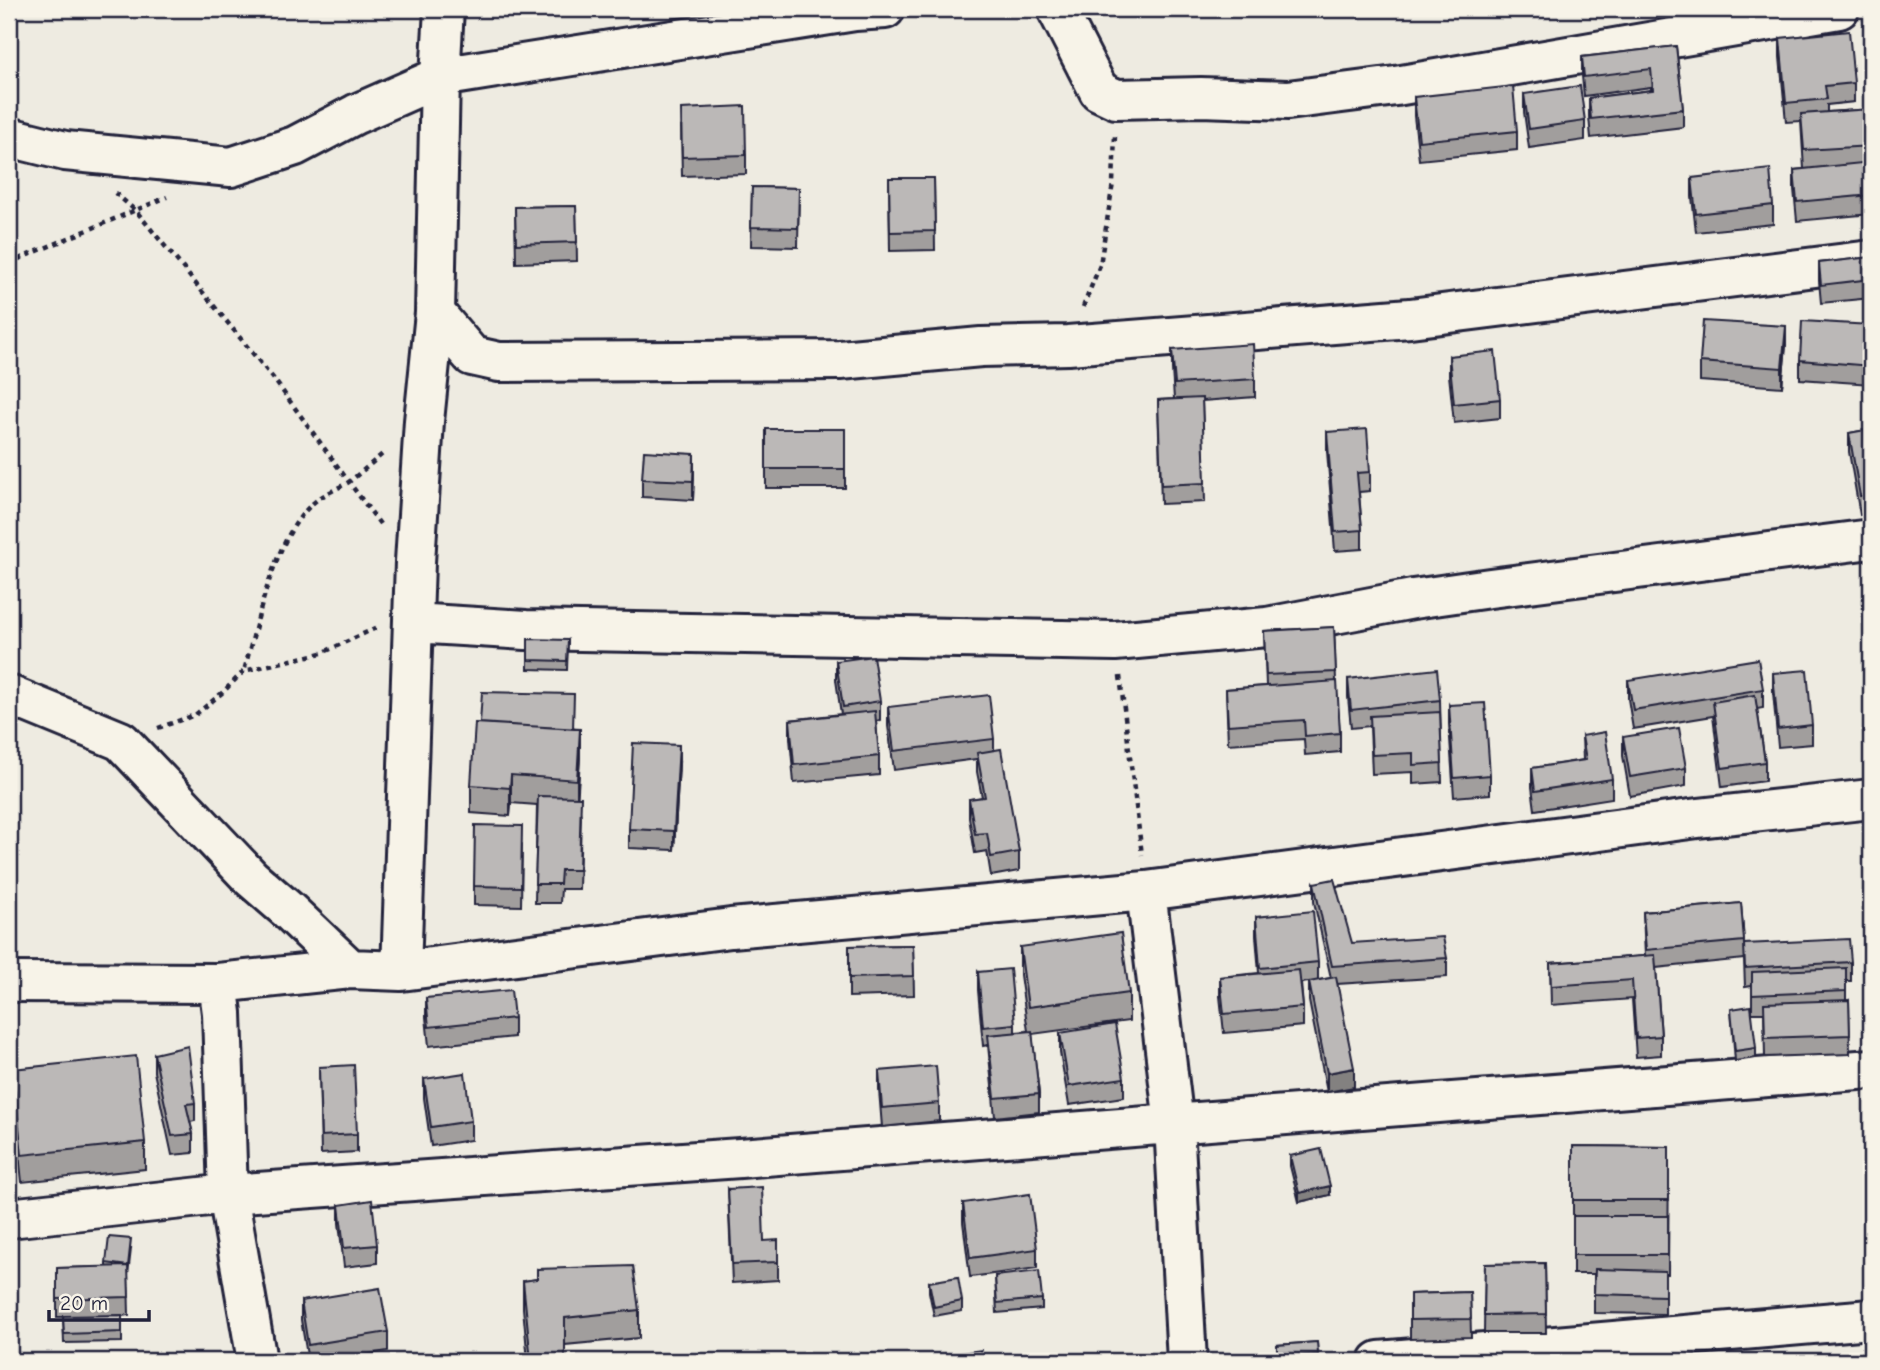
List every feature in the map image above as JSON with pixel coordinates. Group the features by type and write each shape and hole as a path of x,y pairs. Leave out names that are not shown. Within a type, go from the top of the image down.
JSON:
{"street":[{"path":"401,971 413,623 424,421 435,313 444,9"},
{"path":"9,137 65,151 231,167 295,146 356,114 440,76 855,11 885,9"},
{"path":"1057,9 1099,91 1116,99 1200,97 1288,100 1349,93 1839,9"},
{"path":"435,313 472,356 499,362 840,360 981,347 1068,345 1410,318 1871,260"},
{"path":"413,623 526,630 1115,641 1267,627 1464,592 1871,539"},
{"path":"9,695 121,741 251,878 350,969"},
{"path":"9,982 219,983 350,969 401,971 731,928 1146,891 1698,818 1871,799"},
{"path":"1146,891 1174,1124 1187,1361"},
{"path":"219,983 228,1194 257,1361"},
{"path":"9,1218 228,1194 712,1160 1871,1069"},
{"path":"1379,1361 1871,1318"}],"path":[{"path":"1068,345 1100,265 1114,183 1116,99"},
{"path":"106,186 137,212 273,378 349,482 312,503 290,530 269,582 244,671 222,694 195,715 121,741"},
{"path":"9,263 137,212 172,195"},
{"path":"244,671 322,653 386,624 413,623"},
{"path":"1115,641 1146,891"}],"building":[{"path":"1849,31 1854,83 1825,86 1827,99 1786,103 1780,38"},
{"path":"1676,46 1683,109 1591,119 1589,98 1653,90 1651,69 1584,77 1582,57"},
{"path":"1513,86 1517,131 1419,141 1414,97"},
{"path":"1580,86 1585,121 1529,129 1524,94"},
{"path":"745,106 746,155 682,157 681,109"},
{"path":"1871,109 1871,146 1804,150 1801,114"},
{"path":"1871,162 1871,195 1797,202 1794,170"},
{"path":"1770,169 1773,205 1696,214 1692,178"},
{"path":"889,178 934,178 935,231 890,232"},
{"path":"752,187 799,188 798,228 751,227"},
{"path":"576,206 577,242 516,244 515,207"},
{"path":"1871,257 1871,279 1821,285 1819,263"},
{"path":"1703,321 1786,326 1782,368 1700,362"},
{"path":"1802,321 1871,325 1871,366 1800,360"},
{"path":"1253,344 1255,379 1175,384 1172,350"},
{"path":"1495,351 1500,399 1454,404 1449,356"},
{"path":"1202,398 1205,483 1161,485 1158,400"},
{"path":"766,429 845,429 845,469 766,469"},
{"path":"1367,429 1370,472 1357,473 1362,530 1335,532 1327,432"},
{"path":"1871,429 1871,494 1860,496 1849,433"},
{"path":"644,451 694,454 693,481 642,479"},
{"path":"1334,627 1336,672 1266,675 1264,631"},
{"path":"528,639 568,640 567,661 528,660"},
{"path":"873,656 880,701 843,707 836,661"},
{"path":"1758,659 1763,689 1633,710 1628,680"},
{"path":"1437,669 1440,700 1351,710 1348,679"},
{"path":"1807,670 1812,725 1778,729 1773,673"},
{"path":"1337,681 1340,733 1305,736 1304,720 1228,725 1226,689"},
{"path":"482,692 574,694 573,729 480,723"},
{"path":"989,695 994,739 894,751 888,707"},
{"path":"1755,695 1765,762 1722,768 1713,702"},
{"path":"1485,703 1490,775 1454,778 1449,705"},
{"path":"875,711 879,756 794,765 790,720"},
{"path":"1440,712 1442,763 1413,765 1413,753 1372,755 1370,716"},
{"path":"475,723 580,729 577,780 511,775 510,788 471,785"},
{"path":"1679,728 1686,768 1630,777 1623,737"},
{"path":"1605,732 1612,779 1535,791 1532,768 1586,760 1582,736"},
{"path":"633,743 679,745 674,831 629,829"},
{"path":"1001,749 1019,852 991,857 987,833 975,834 969,799 985,797 977,753"},
{"path":"538,796 581,797 579,870 561,870 560,884 535,884"},
{"path":"475,825 522,826 521,887 474,886"},
{"path":"1334,879 1352,943 1443,937 1447,958 1332,966 1314,883"},
{"path":"1741,903 1744,941 1646,950 1643,912"},
{"path":"1313,911 1318,962 1260,968 1256,917"},
{"path":"1121,933 1129,993 1028,1007 1020,947"},
{"path":"1849,939 1851,962 1745,968 1744,944"},
{"path":"913,945 914,976 849,978 849,946"},
{"path":"1655,955 1661,1036 1636,1038 1632,980 1551,986 1550,963"},
{"path":"1846,968 1846,991 1752,995 1752,972"},
{"path":"1010,969 1015,1024 983,1027 978,972"},
{"path":"1299,970 1303,1007 1224,1014 1220,977"},
{"path":"1336,977 1354,1068 1327,1073 1309,982"},
{"path":"511,990 514,1018 429,1027 426,998"},
{"path":"1849,1000 1850,1035 1765,1038 1764,1003"},
{"path":"1751,1006 1756,1048 1735,1051 1731,1009"},
{"path":"1115,1024 1124,1078 1069,1086 1060,1033"},
{"path":"1032,1031 1039,1094 995,1098 988,1035"},
{"path":"188,1046 195,1103 186,1104 193,1134 172,1136 154,1054"},
{"path":"136,1056 145,1142 22,1155 13,1069"},
{"path":"354,1065 357,1134 321,1136 319,1067"},
{"path":"936,1066 939,1103 882,1108 879,1071"},
{"path":"465,1073 471,1121 431,1127 424,1079"},
{"path":"1573,1146 1669,1147 1669,1200 1573,1200"},
{"path":"1321,1149 1330,1186 1299,1193 1290,1156"},
{"path":"762,1187 764,1241 778,1240 778,1262 732,1264 728,1189"},
{"path":"1030,1194 1037,1249 970,1258 963,1203"},
{"path":"372,1200 377,1245 344,1248 339,1205"},
{"path":"1573,1216 1668,1216 1668,1255 1573,1255"},
{"path":"109,1237 131,1239 128,1266 106,1263"},
{"path":"1545,1263 1546,1314 1484,1315 1485,1264"},
{"path":"128,1266 129,1297 57,1299 57,1268"},
{"path":"633,1266 639,1310 565,1318 565,1361 531,1361 523,1281 537,1279 537,1269"},
{"path":"1595,1269 1665,1271 1665,1296 1594,1294"},
{"path":"1039,1271 1042,1299 997,1303 995,1276"},
{"path":"958,1277 962,1301 934,1307 929,1282"},
{"path":"380,1288 388,1332 308,1345 301,1301"},
{"path":"1470,1292 1471,1319 1410,1320 1410,1294"},
{"path":"122,1315 122,1332 64,1334 63,1316"},
{"path":"1317,1342 1318,1354 1277,1357 1277,1345"},
{"path":"981,1350 983,1361 953,1361 952,1354"}]}
